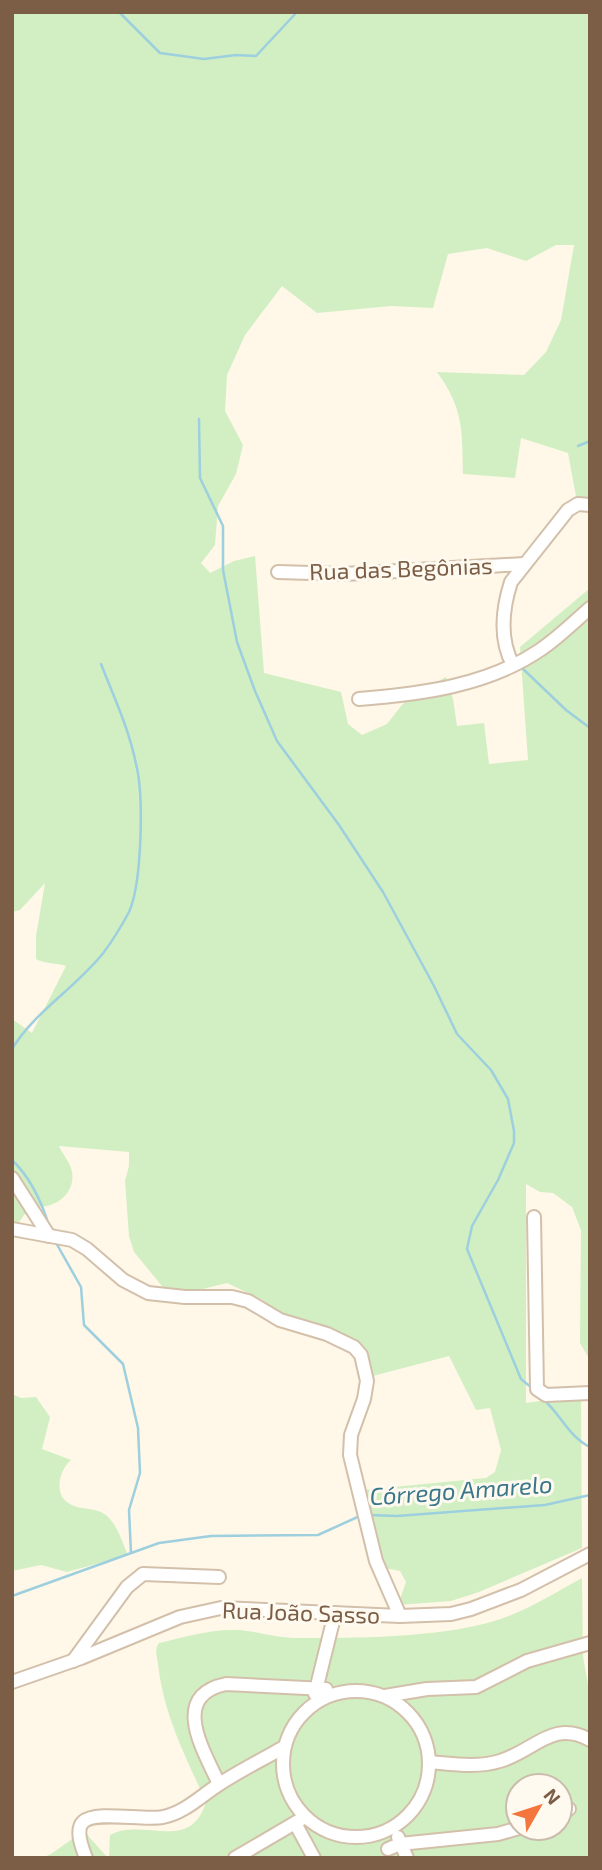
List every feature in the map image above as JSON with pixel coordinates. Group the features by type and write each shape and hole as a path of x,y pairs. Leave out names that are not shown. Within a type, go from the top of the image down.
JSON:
{"street":[{"path":"513,665 502,632 511,582 568,510 578,504 590,505"},
{"name":"Rua das Begônias","path":"278,572 344,574 524,564"},
{"path":"359,699 422,694 513,665 542,648 590,608"},
{"path":"12,1178 49,1236"},
{"path":"534,1217 537,1389 546,1395 590,1393"},
{"path":"12,1229 72,1240 87,1249 123,1280 148,1293 185,1297 232,1297 248,1301 280,1321 327,1334 354,1347 361,1355 367,1371 364,1399 349,1445 376,1561 400,1616"},
{"name":"Rua João Sasso","path":"12,1682 180,1618 214,1609 400,1616 451,1614 521,1590 590,1554"},
{"path":"73,1661 127,1587 143,1574 219,1577"},
{"path":"314,1858 286,1784 283,1772 284,1747 290,1730 300,1715 320,1695 339,1613"},
{"path":"385,1696 427,1689 476,1687 527,1661 590,1643"},
{"path":"219,1784 197,1736 194,1713 199,1698 212,1687 226,1684 320,1695 355,1690 385,1696 403,1707 417,1723 426,1742 430,1762 428,1782 410,1815 381,1834 361,1838 341,1836 300,1820"},
{"path":"430,1762 469,1765 501,1761 544,1739 569,1732 590,1740"},
{"path":"86,1858 79,1831 86,1820 98,1817 161,1818 183,1809 219,1784 284,1747"},
{"path":"235,1858 300,1820"},
{"path":"394,1850 395,1827"},
{"path":"394,1850 504,1832"},
{"path":"381,1834 394,1850 407,1858"}],"green space":[{"path":"12,12 590,12 590,513 578,507 568,453 521,438 515,478 463,474 457,409 437,372 524,375 546,352 561,320 574,245 556,245 526,261 487,248 448,254 433,308 391,306 317,313 282,286 245,335 227,375 225,411 243,445 236,474 218,506 215,545 201,563 210,573 234,561 255,556 264,673 341,692 348,724 362,735 387,724 413,695 446,677 457,726 484,723 489,764 528,760 520,647 590,588 590,1360 580,1343 581,1230 572,1207 553,1193 540,1192 526,1184 526,1403 581,1395 582,1548 479,1592 451,1601 398,1605 406,1582 400,1571 385,1568 362,1490 486,1478 495,1472 501,1450 490,1408 476,1410 449,1356 373,1376 363,1352 290,1320 261,1299 227,1283 171,1297 134,1252 129,1236 125,1181 129,1152 59,1146 71,1169 70,1188 66,1195 54,1204 31,1206 12,1231 12,1019 32,1033 66,966 36,959 36,936 45,883 20,910 12,912"},
{"path":"12,1394 21,1398 36,1397 50,1417 42,1449 71,1460 61,1476 61,1495 74,1506 98,1511 107,1516 117,1529 128,1555 67,1572 41,1565 12,1571"},
{"path":"582,1578 583,1656 590,1696 590,1858 109,1858 110,1835 137,1830 178,1831 189,1827 199,1818 206,1802 176,1735 165,1701 156,1653 159,1643 227,1630 295,1638 394,1636 469,1627 503,1618"},
{"path":"85,1830 108,1858 42,1858 51,1854"}],"waterway":[{"path":"119,12 160,53 204,59 236,55 256,56 297,12"},
{"path":"199,419 200,478 223,526 223,570 237,642 277,741 339,825 383,892 457,1034 491,1070 508,1099 514,1143 498,1180 472,1226 467,1249 521,1379 532,1388"},
{"path":"578,446 590,441"},
{"path":"12,1049 32,1023 104,952 129,912 133,899 139,861 139,778 125,726 101,664"},
{"path":"521,667 566,710 590,728"},
{"path":"12,1160 35,1191 49,1226"},
{"path":"55,1241 81,1287 84,1325 123,1364 138,1428 140,1473 129,1510 131,1553"},
{"path":"544,1400 576,1438 590,1447"},
{"name":"Córrego Amarelo","path":"369,1515 397,1516 545,1505 590,1495"},
{"name":"Córrego Amarelo","path":"12,1596 159,1543 211,1536 318,1535 362,1515"}]}
